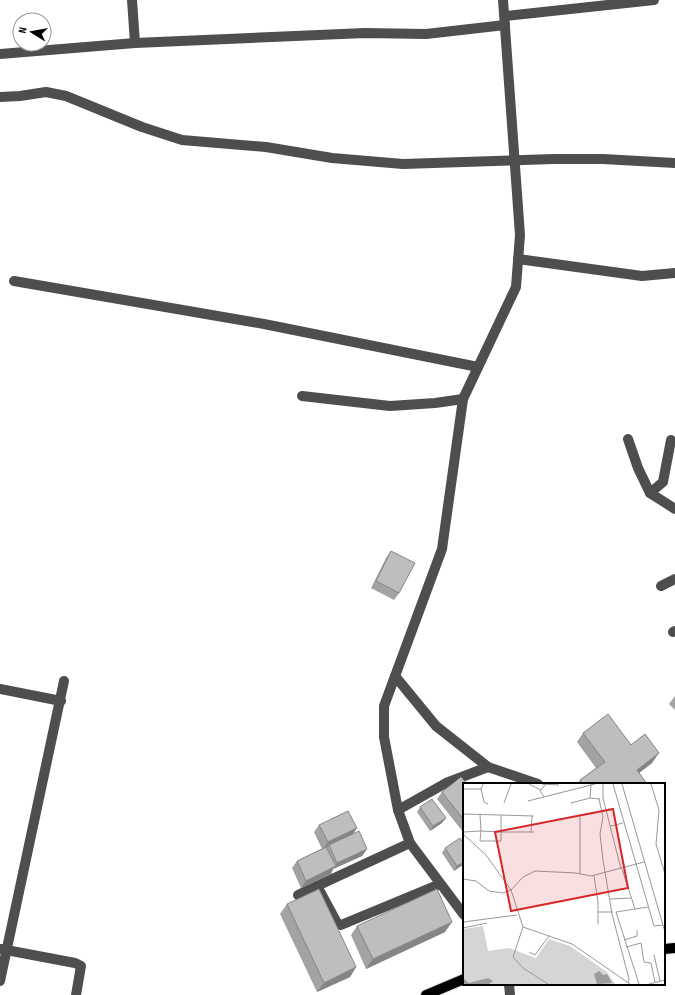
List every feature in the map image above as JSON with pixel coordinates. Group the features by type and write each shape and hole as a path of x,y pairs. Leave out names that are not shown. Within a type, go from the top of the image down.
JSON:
{"main road":[{"path":"665,949 675,948"},
{"path":"426,995 463,979"}],"street":[{"path":"132,0 135,43"},
{"path":"463,914 410,843 398,810 384,737 384,706 442,549 463,399 516,287 520,235 516,161 503,0"},
{"path":"0,54 135,43 365,33 426,34 505,21 654,0"},
{"path":"0,97 46,92 66,96 142,127 182,140 266,147 332,158 391,163 554,159 603,159 675,163"},
{"path":"518,259 642,276 675,273"},
{"path":"14,282 264,324 478,368"},
{"path":"302,396 390,406 435,403 463,399"},
{"path":"628,439 638,468 650,493 675,509"},
{"path":"650,493 663,482 671,440"},
{"path":"660,586 675,578"},
{"path":"396,676 436,726 488,766 535,783"},
{"path":"0,981 3,949 61,701 64,681"},
{"path":"0,689 61,701"},
{"path":"398,810 446,783 488,766"},
{"path":"298,895 410,843"},
{"path":"317,886 337,923 341,925 440,884"},
{"path":"3,949 75,963 81,966 76,995"},
{"path":"508,985 510,995"}],"building":[{"path":"391,551 415,563 399,593 376,581"},
{"path":"608,714 631,745 645,734 659,753 637,770 646,783 582,783 580,780 605,762 583,733"},
{"path":"461,777 466,783 463,783 463,819 442,792"},
{"path":"432,799 446,818 433,826 420,807"},
{"path":"348,811 357,828 328,842 319,825"},
{"path":"359,831 367,849 337,863 329,845"},
{"path":"460,838 463,842 463,863 457,866 445,848"},
{"path":"326,847 336,866 306,881 297,861"},
{"path":"319,889 356,967 324,983 287,904"},
{"path":"437,889 452,922 373,959 357,926"}]}
